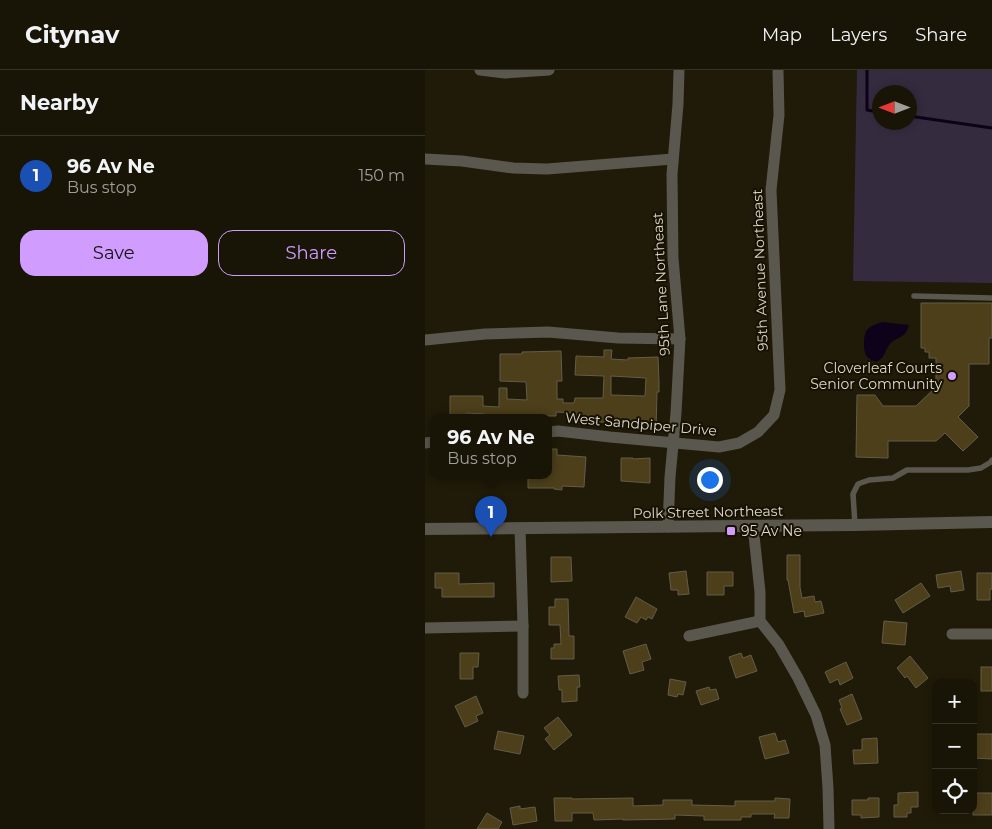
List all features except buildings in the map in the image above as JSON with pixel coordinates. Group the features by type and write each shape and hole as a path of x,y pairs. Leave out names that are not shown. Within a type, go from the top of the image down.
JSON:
{"street":[{"path":"480,70 505,73 549,70"},
{"name":"95th Lane Northeast","path":"668,527 669,477 681,339 673,258 672,174 679,70"},
{"name":"95th Avenue Northeast","path":"758,432 774,415 780,390 771,190 779,115 778,70"},
{"path":"425,159 463,160 513,168 547,169 673,159"},
{"path":"425,340 485,334 547,332 618,338 681,339"},
{"name":"West Sandpiper Drive","path":"552,432 719,447 739,443 758,432"},
{"name":"Polk Street Northeast","path":"425,529 992,522"},
{"path":"753,526 760,592 760,620 779,645 798,678 816,715 825,745 829,829"},
{"path":"520,528 523,693"},
{"path":"689,636 760,620"},
{"path":"425,628 523,626"},
{"path":"952,634 992,634"}],"lane":[{"path":"914,296 992,298"},
{"path":"855,525 853,494 858,484 869,480 893,478 907,470 968,470 981,468 992,460"}],"shaded area":[{"path":"857,70 992,70 992,283 853,281"},
{"path":"882,322 909,325 903,336 892,342 883,357 876,362 866,355 864,339 869,328"}],"waterway":[{"path":"867,70 867,110 872,111"},
{"path":"917,117 992,128"}],"place":[{"name":"Cloverleaf Courts Senior Community","path":"952,376"},
{"name":"95 Av Ne","path":"731,531"},
{"name":"96 Av Ne","path":"491,537"}]}
